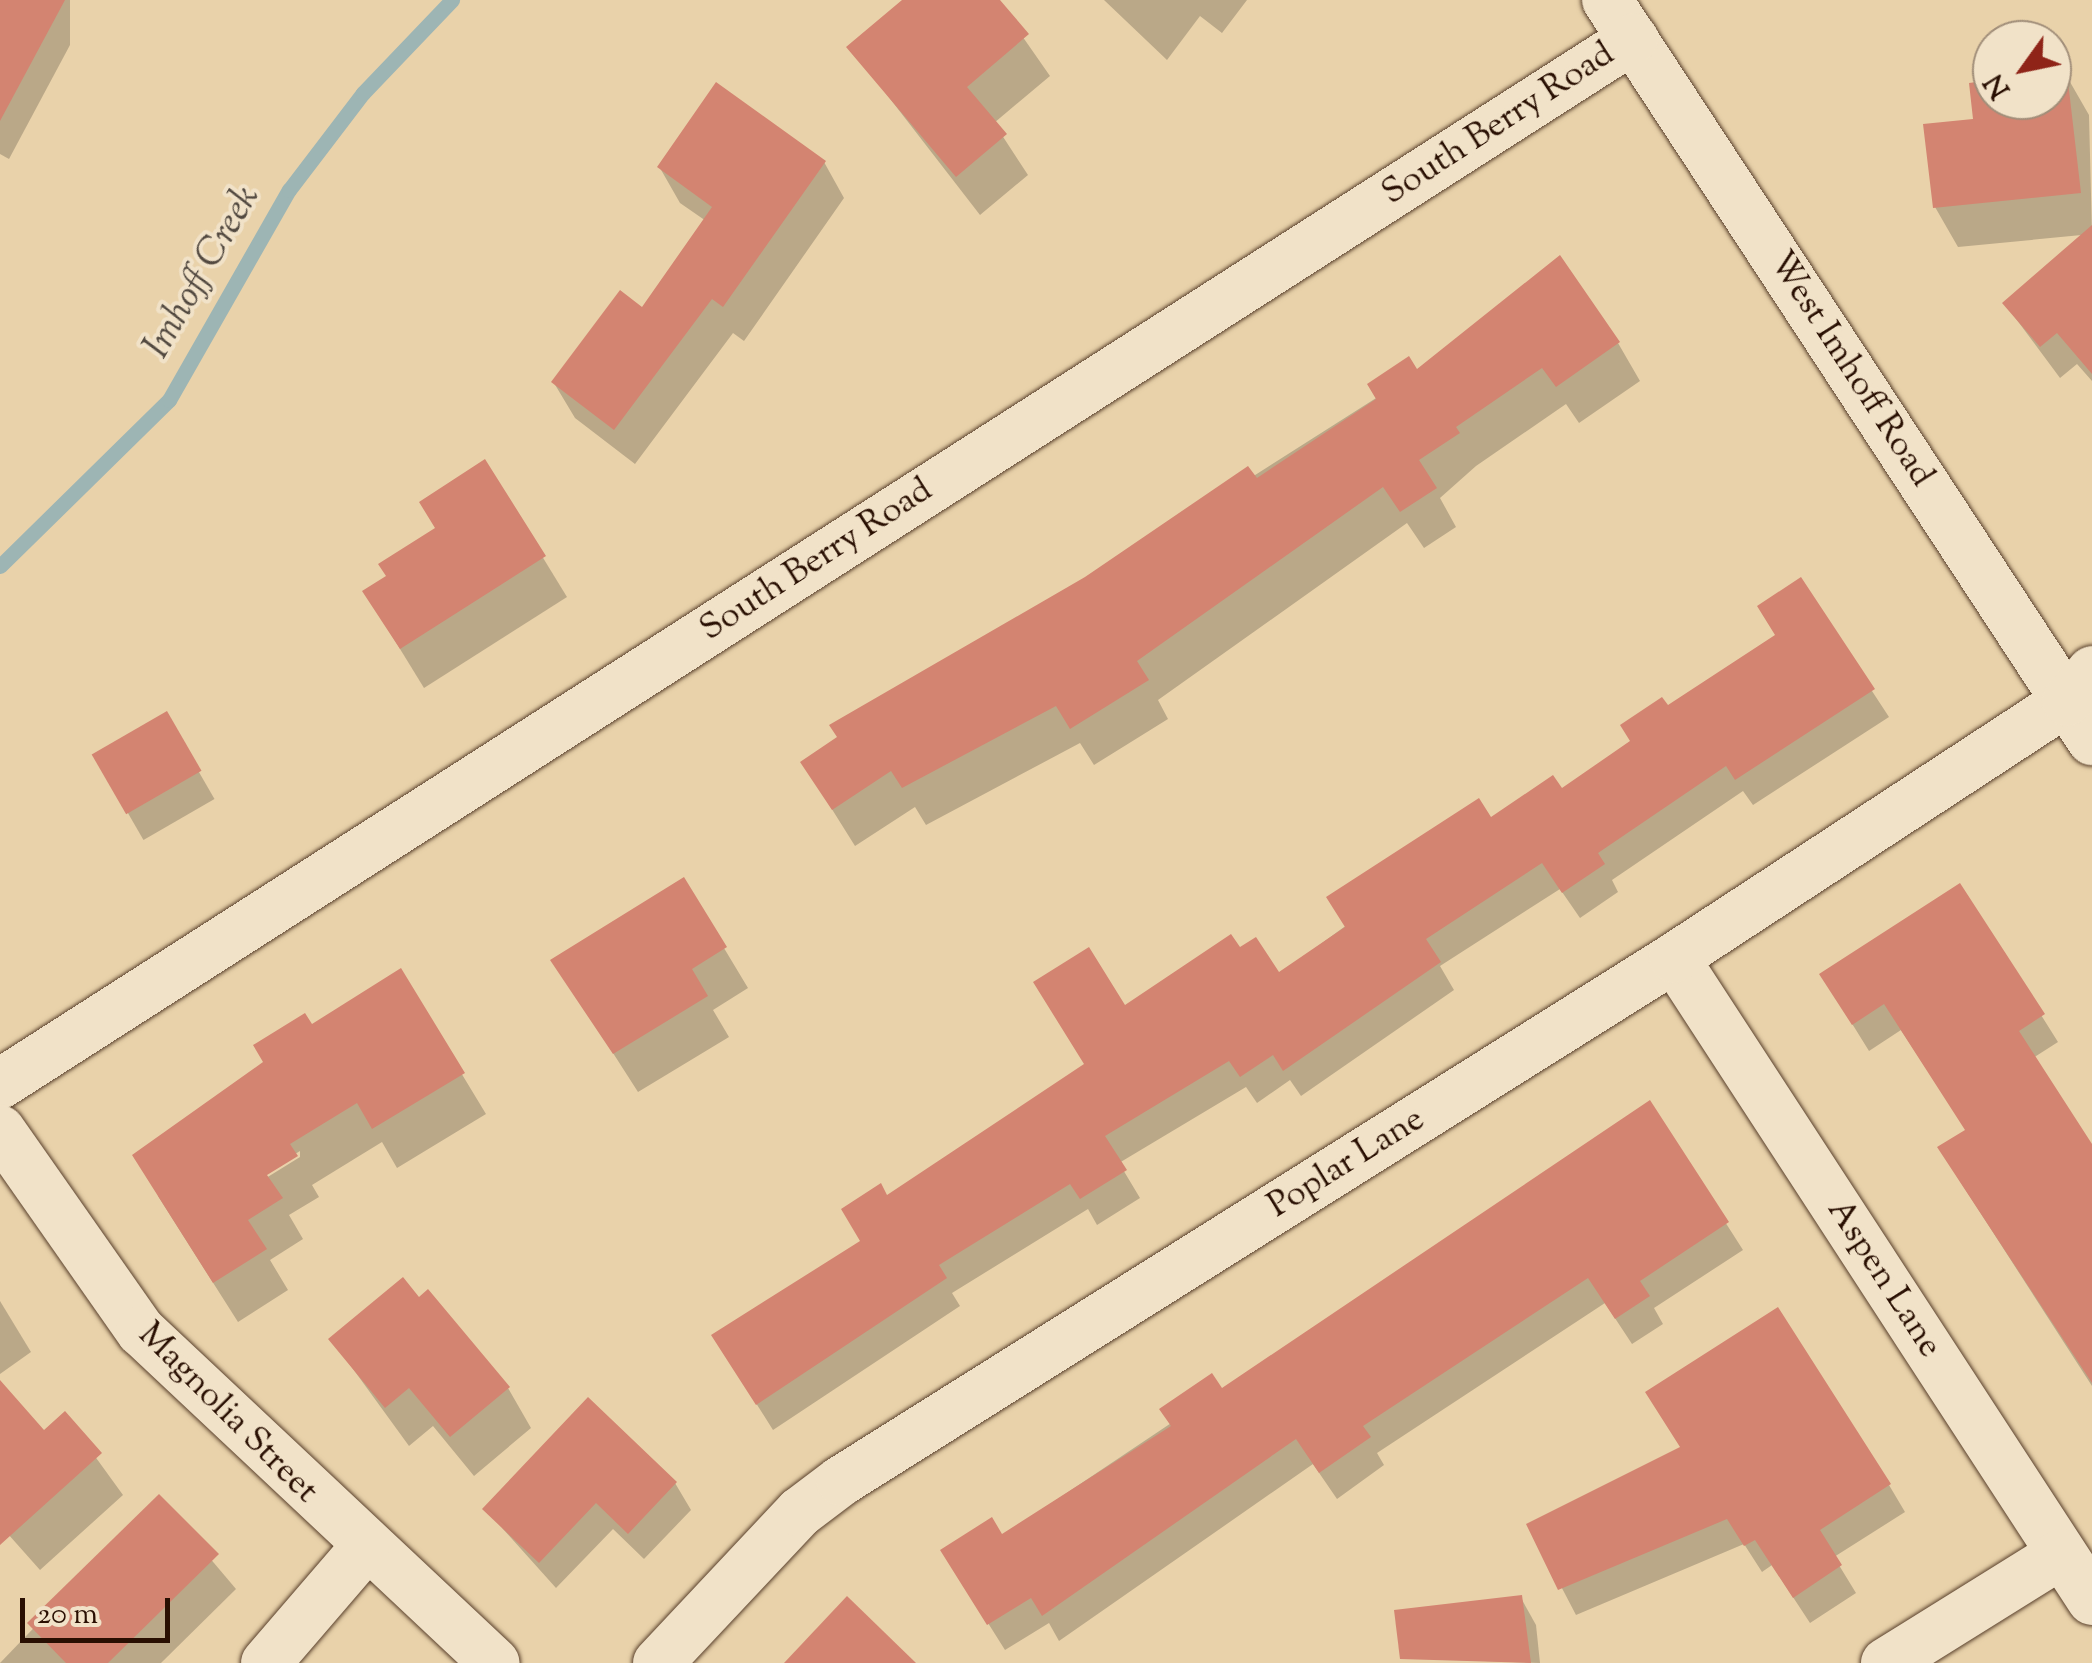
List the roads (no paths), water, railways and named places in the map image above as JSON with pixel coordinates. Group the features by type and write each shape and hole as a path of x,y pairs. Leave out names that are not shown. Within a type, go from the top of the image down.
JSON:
{"street":[{"name":"West Imhoff Road","path":"1620,19 2086,704"},
{"name":"South Berry Road","path":"0,1084 1620,19"},
{"name":"Poplar Lane","path":"658,1663 800,1512 841,1481 2086,704"},
{"name":"Aspen Lane","path":"1674,958 2092,1600"},
{"name":"Magnolia Street","path":"0,1130 141,1331 364,1549 494,1663"},
{"path":"266,1663 364,1549"},
{"path":"1886,1663 2062,1554"}],"waterway":[{"name":"Imhoff Creek","path":"0,566 169,400 289,190 363,93 452,0"}]}
